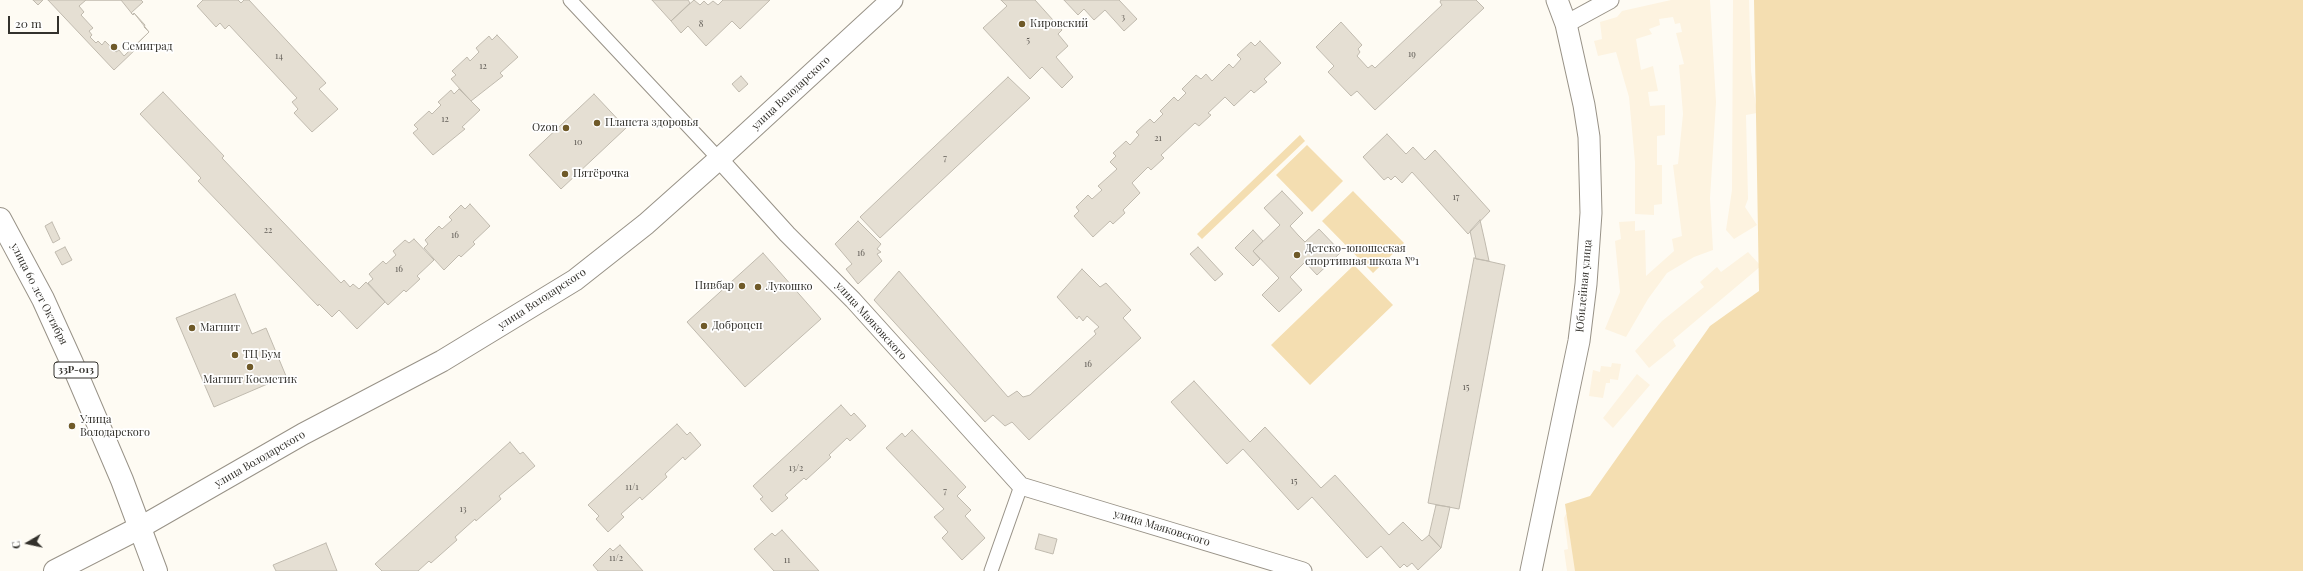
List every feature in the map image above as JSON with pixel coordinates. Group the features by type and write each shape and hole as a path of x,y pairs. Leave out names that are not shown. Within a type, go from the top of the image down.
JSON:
{"main road":[{"name":"улица 60 лет Октября","path":"0,219 43,299 72,363 141,527 156,571"},
{"path":"55,571 141,527"}],"street":[{"path":"570,0 719,159"},
{"name":"улица Володарского","path":"141,527 303,434 442,361 575,280 646,224 892,0"},
{"name":"Юбилейная улица","path":"1531,571 1579,341 1586,284 1591,213 1589,137 1584,104 1566,24 1557,0"},
{"path":"1566,24 1610,0"},
{"name":"улица Маяковского","path":"719,159 787,234 853,300 1021,486 1303,571"},
{"path":"991,571 1021,486"}],"shaded area":[{"path":"1671,0 1710,0 1716,102 1710,198 1713,250 1694,257 1667,273 1648,299 1626,337 1605,329 1620,292 1615,241 1621,239 1619,222 1635,221 1635,231 1645,230 1646,276 1674,251 1672,239 1682,236 1673,165 1678,164 1683,114 1679,65 1684,64 1676,33 1682,32 1680,23 1675,24 1673,17 1659,19 1660,25 1649,29 1652,34 1636,39 1641,70 1653,66 1658,91 1648,92 1650,106 1665,105 1665,135 1657,136 1657,165 1662,165 1662,204 1654,205 1654,215 1635,214 1635,162 1629,97 1616,52 1598,56 1594,41 1602,39 1600,22 1617,17 1622,11"},
{"path":"1733,0 1749,0 1751,71 1757,113 1746,115 1748,199 1745,207 1757,225 1734,239 1726,230 1732,190"},
{"path":"1754,0 2303,0 2303,571 1575,571 1565,504 1590,496 1710,326 1759,291"},
{"path":"1300,135 1305,141 1202,239 1197,234"},
{"path":"1307,145 1343,181 1312,212 1276,175"},
{"path":"1353,191 1404,243 1373,273 1322,221"},
{"path":"1748,252 1761,266 1673,340 1676,346 1649,368 1635,351 1662,321 1704,287 1700,282 1717,267 1721,272"},
{"path":"1354,265 1393,305 1310,385 1271,345"},
{"path":"1612,363 1621,364 1618,380 1610,379 1610,383 1606,383 1603,398 1589,396 1593,370 1600,372 1601,366 1611,367"},
{"path":"1637,374 1650,385 1613,428 1603,418"},
{"path":"1574,513 1583,571 1567,571 1564,550 1568,549 1564,518 1566,514"}],"building":[{"path":"33,0 43,0 38,5"},
{"path":"48,0 141,0 143,2 131,13 133,15 134,13 149,32 135,46 137,48 114,70"},
{"path":"86,0 121,0 133,15 134,13 145,25 144,27 149,32 124,56 119,50 116,52 105,41 102,45 98,41 96,43 90,37 92,35 89,31 93,28 81,15 84,12 79,6"},
{"path":"203,0 238,0 241,3 244,0 249,0 326,83 319,89 338,109 312,132 294,113 298,109 292,102 297,98 229,25 225,29 220,23 216,27 197,6"},
{"path":"652,0 688,0 690,3 671,21"},
{"path":"694,0 700,5 704,1 708,5 713,1 718,5 723,0 770,0 740,29 732,21 706,46 688,26 681,33 671,21"},
{"path":"1001,0 1035,0 1062,30 1058,34 1068,46 1056,57 1073,77 1062,88 1042,67 1030,79 983,28 1007,6"},
{"path":"1064,0 1119,0 1137,19 1124,31 1105,10 1094,20 1084,9 1078,15"},
{"path":"1441,0 1476,0 1484,8 1375,110 1357,91 1351,96 1328,72 1334,66 1316,47 1341,22 1362,45 1358,49 1360,52 1357,56 1368,68 1372,65 1375,68 1442,5 1440,2"},
{"path":"497,35 518,57 500,73 503,76 471,101 451,79 456,75 452,71 467,57 470,61 479,52 476,48 489,36 492,40"},
{"path":"1260,41 1281,63 1264,79 1267,82 1254,93 1251,90 1234,106 1225,97 1208,113 1211,115 1199,126 1195,123 1161,155 1164,158 1151,170 1148,167 1132,183 1140,193 1123,210 1125,213 1113,224 1110,221 1093,237 1074,216 1079,211 1076,207 1088,195 1092,199 1102,190 1098,186 1117,169 1110,162 1116,156 1113,153 1126,141 1130,145 1139,135 1136,132 1150,119 1154,123 1163,114 1160,111 1174,97 1178,101 1186,93 1182,89 1196,75 1201,79 1206,74 1212,81 1229,64 1233,68 1241,59 1237,55 1251,42 1255,46"},
{"path":"741,76 748,84 739,92 732,84"},
{"path":"1008,77 1030,98 880,238 860,217"},
{"path":"459,89 480,110 462,127 465,129 433,155 413,133 418,129 414,125 429,111 432,114 441,105 438,102 451,90 454,94"},
{"path":"163,92 224,156 222,158 341,283 344,280 350,287 353,284 359,289 366,282 385,302 357,329 339,310 332,317 319,304 318,306 198,181 201,178 140,114"},
{"path":"594,94 626,128 561,189 529,155"},
{"path":"1387,134 1406,154 1413,147 1425,160 1435,150 1490,211 1468,234 1412,172 1402,183 1395,176 1391,180 1388,177 1384,180 1363,157"},
{"name":"Детско-юношеская спортивная школа №1","path":"1282,191 1303,213 1290,226 1298,235 1305,242 1319,229 1341,252 1317,275 1305,262 1290,277 1302,290 1279,312 1262,295 1279,278 1253,251 1280,225 1264,208"},
{"path":"470,204 490,226 473,242 475,244 461,257 459,255 444,270 424,248 428,244 425,240 439,226 442,229 452,220 449,217 461,205 465,209"},
{"path":"1480,220 1489,261 1476,259 1470,231"},
{"path":"858,221 881,244 877,249 881,252 877,254 882,261 858,284 846,269 852,264 835,244"},
{"path":"52,222 60,239 53,243 45,226"},
{"path":"1253,230 1263,241 1253,251 1260,259 1253,266 1235,248"},
{"path":"414,239 434,260 417,276 420,279 406,292 404,290 388,305 368,283 373,279 369,274 383,261 386,264 396,255 393,251 405,240 409,243"},
{"path":"65,247 72,260 62,265 55,252"},
{"path":"1198,247 1223,274 1215,281 1190,254"},
{"path":"763,253 821,319 745,387 687,322"},
{"path":"1474,258 1505,265 1459,509 1428,503"},
{"path":"1082,269 1100,287 1106,283 1131,310 1123,318 1141,338 1029,440 1012,422 1005,426 993,415 985,422 874,300 899,271 1008,397 1017,391 1023,397 1030,395 1096,334 1094,331 1099,327 1087,316 1083,321 1079,316 1077,319 1057,297"},
{"name":"ТЦ Бум","path":"235,294 252,334 266,328 286,376 214,407 176,318"},
{"path":"1194,381 1250,442 1265,427 1321,488 1335,475 1389,535 1403,522 1422,541 1429,535 1441,548 1418,570 1412,563 1407,567 1404,564 1400,568 1381,546 1367,558 1312,497 1298,510 1243,449 1227,464 1171,402"},
{"path":"841,405 851,416 854,413 866,426 850,441 847,438 829,455 831,457 806,480 804,478 785,495 788,498 772,512 760,499 763,497 753,486"},
{"path":"677,424 687,435 690,432 701,445 685,460 683,457 665,474 667,477 642,500 640,497 621,514 624,517 608,532 596,519 599,516 588,505"},
{"path":"912,430 966,487 957,496 971,510 965,516 985,538 962,560 942,538 948,532 934,517 944,509 886,448 902,433 905,437"},
{"path":"510,442 520,454 523,452 535,466 499,496 501,499 455,537 457,540 431,563 429,561 418,571 382,571 375,564"},
{"path":"1436,505 1450,507 1441,548 1429,535"},
{"path":"782,530 819,571 774,571 754,549 772,533 775,536"},
{"path":"1039,534 1057,539 1053,554 1035,549"},
{"path":"326,543 337,571 276,571 273,565"},
{"path":"620,545 643,571 598,571 593,565 610,548 613,551"}],"place":[{"name":"Кировский","path":"1022,24"},
{"name":"Семиград","path":"114,47"},
{"name":"Планета здоровья","path":"597,123"},
{"name":"Ozon","path":"566,128"},
{"name":"Пятёрочка","path":"565,174"},
{"name":"Детско-юношеская спортивная школа №1","path":"1297,255"},
{"name":"Пивбар","path":"742,286"},
{"name":"Лукошко","path":"758,287"},
{"name":"Доброцен","path":"704,326"},
{"name":"Магнит","path":"192,328"},
{"name":"ТЦ Бум","path":"235,355"},
{"name":"Магнит Косметик","path":"250,367"},
{"name":"Улица Володарского","path":"72,426"}]}
